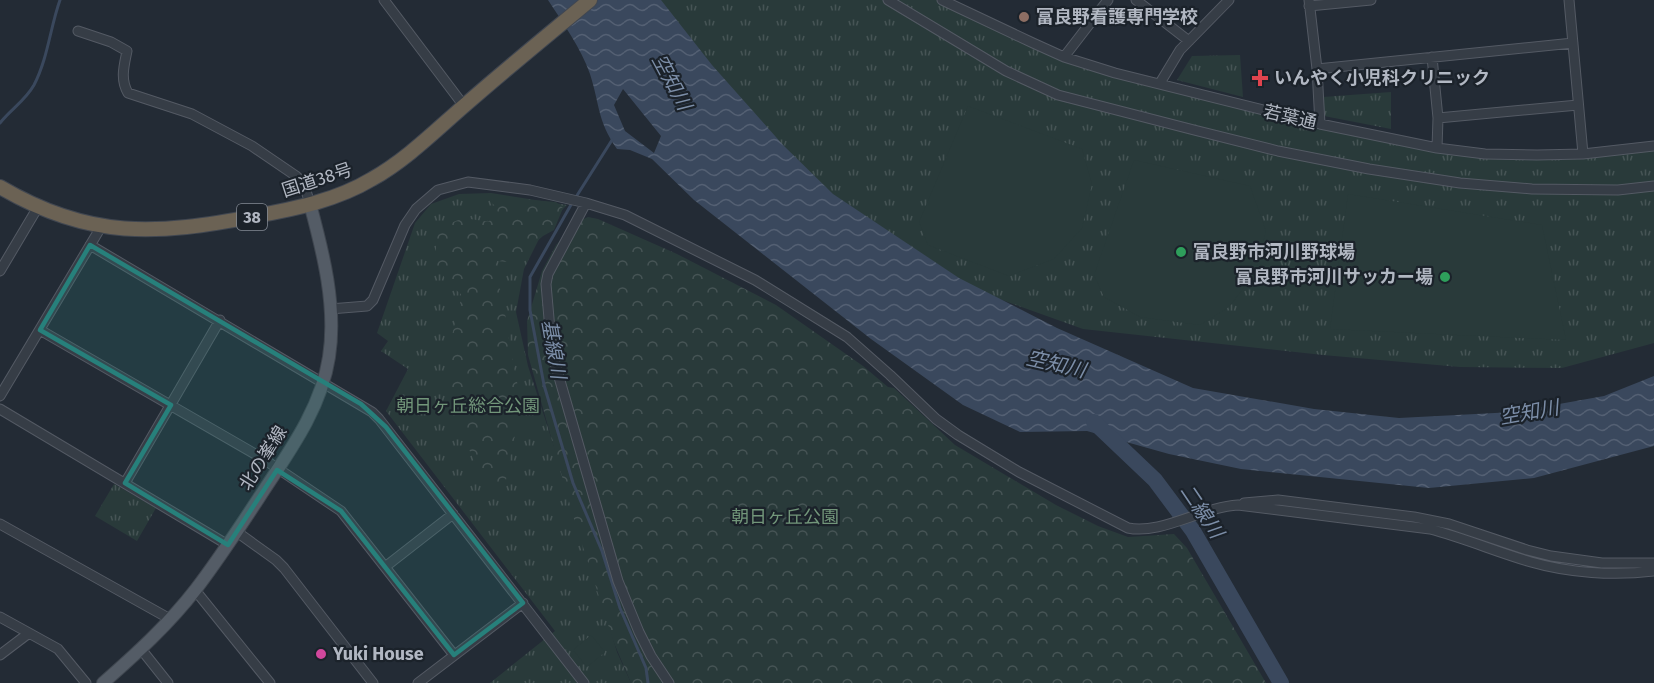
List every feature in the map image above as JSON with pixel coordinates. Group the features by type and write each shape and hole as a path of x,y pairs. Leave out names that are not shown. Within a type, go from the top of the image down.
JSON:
{"highway":[{"name":"国道38号","path":"0,187 58,215 101,227 129,230 182,229 310,204 353,190 374,179 412,151 590,0"}],"main road":[{"name":"北の峯線","path":"103,683 141,649 195,590 237,532 307,421 323,382 331,346 326,271 310,204"}],"street":[{"path":"384,0 464,106"},
{"path":"888,0 1006,71 1058,95 1278,151 1460,183 1532,189 1618,190 1654,186"},
{"name":"若葉通","path":"942,0 1003,31 1064,57 1115,73 1320,124 1437,148 1485,154 1583,154 1654,146"},
{"path":"1064,57 1108,0"},
{"path":"1136,0 1189,41"},
{"path":"1160,83 1180,50 1229,0"},
{"path":"1320,124 1317,69 1309,3 1371,0"},
{"path":"1569,0 1583,154"},
{"path":"78,31 111,42 127,51 122,77 123,86 128,93 192,114 252,146 296,176 304,184 310,204"},
{"path":"1317,69 1573,43"},
{"path":"1432,57 1438,118 1437,148"},
{"path":"1438,118 1578,105"},
{"path":"330,309 367,306 373,300 405,225 416,209 438,190 468,182 530,190 625,215 755,280 847,337 936,419 958,435 1019,472 1128,528 1146,530 1224,506 1278,500 1414,517 1449,524 1551,556 1602,563 1654,563"},
{"path":"586,203 548,274 546,284 552,352 618,581 639,632 651,656 669,683"},
{"path":"0,271 38,207"},
{"path":"0,396 101,227"},
{"path":"90,245 361,404 379,418 584,683"},
{"path":"125,483 220,320"},
{"path":"40,330 171,405 341,511 454,656"},
{"path":"0,409 228,544"},
{"path":"1238,505 1430,529 1458,536 1532,562 1555,567 1600,572 1654,571"},
{"path":"385,567 453,514"},
{"path":"0,524 170,619"},
{"path":"237,532 284,568 373,683"},
{"path":"195,590 270,683"},
{"path":"418,683 523,603"},
{"path":"0,617 58,649 86,683"},
{"path":"0,655 29,633"},
{"path":"141,649 168,683"}],"highlighted area":[{"path":"90,245 361,404 386,427 523,603 454,655 341,511 277,470 228,545 125,483 171,405 40,330"}],"green space":[{"path":"650,0 942,0 1033,43 1198,95 1485,154 1654,146 1654,343 1562,368 1460,367 1083,329 955,283 800,175"},
{"path":"1240,55 1243,97 1177,80 1192,56"},
{"path":"1391,92 1391,129 1324,116 1323,97"},
{"path":"968,106 1082,149 1092,184 1082,228 1054,259 1009,276 928,245 919,222"},
{"name":"富良野市河川野球場","path":"1134,160 1250,186 1266,231 1255,273 1229,307 1200,325 1140,317 1104,297 1094,275"},
{"name":"朝日ヶ丘総合公園","path":"491,193 567,205 545,227 524,269 516,312 528,366 617,652 631,683 490,683 555,631 386,411 408,369 381,351 388,341 377,333 415,223 431,204 459,194"},
{"name":"富良野市河川サッカー場","path":"1348,194 1542,225 1566,340 1330,329"},
{"path":"496,197 556,202 563,208 554,230 543,236 517,259 508,262 497,261 491,273 502,293 522,406 506,480 493,489 485,483 457,424 449,398 452,384 452,335 461,294 448,284 433,262 436,251 436,234 458,220 487,221 495,218 499,215 490,201"},
{"name":"朝日ヶ丘公園","path":"588,217 598,219 677,254 776,305 863,366 888,387 894,388 955,445 1056,505 1098,526 1128,537 1174,534 1187,548 1266,683 631,683 614,643 574,519 528,355 527,321 542,271 556,245 579,221"},
{"path":"114,484 156,508 137,541 95,516"},
{"path":"591,635 605,652 587,667 573,650"}],"water":[{"name":"空知川","path":"548,0 661,0 712,65 783,145 833,194 959,278 1057,328 1193,388 1314,409 1399,418 1514,412 1604,396 1654,376 1654,446 1534,478 1429,488 1241,469 1169,454 1087,431 1020,432 963,405 871,339 694,200 652,159 630,150 617,149 602,121 590,74 582,55","holes":["623,89 661,136 654,153 625,131 614,105"]}],"waterway":[{"path":"0,123 26,96 39,75 60,0"},
{"name":"基線川","path":"576,197 612,140"},
{"name":"基線川","path":"572,203 530,277 530,310 544,385 573,483 602,551 620,608 646,668 648,683"},
{"name":"二線川","path":"1094,422 1155,480 1193,531 1281,683"}],"place":[{"name":"富良野看護専門学校","path":"1024,17"},
{"name":"いんやく小児科クリニック","path":"1260,78"},
{"name":"富良野市河川野球場","path":"1181,252"},
{"name":"富良野市河川サッカー場","path":"1445,277"},
{"name":"Yuki House","path":"321,654"}]}
